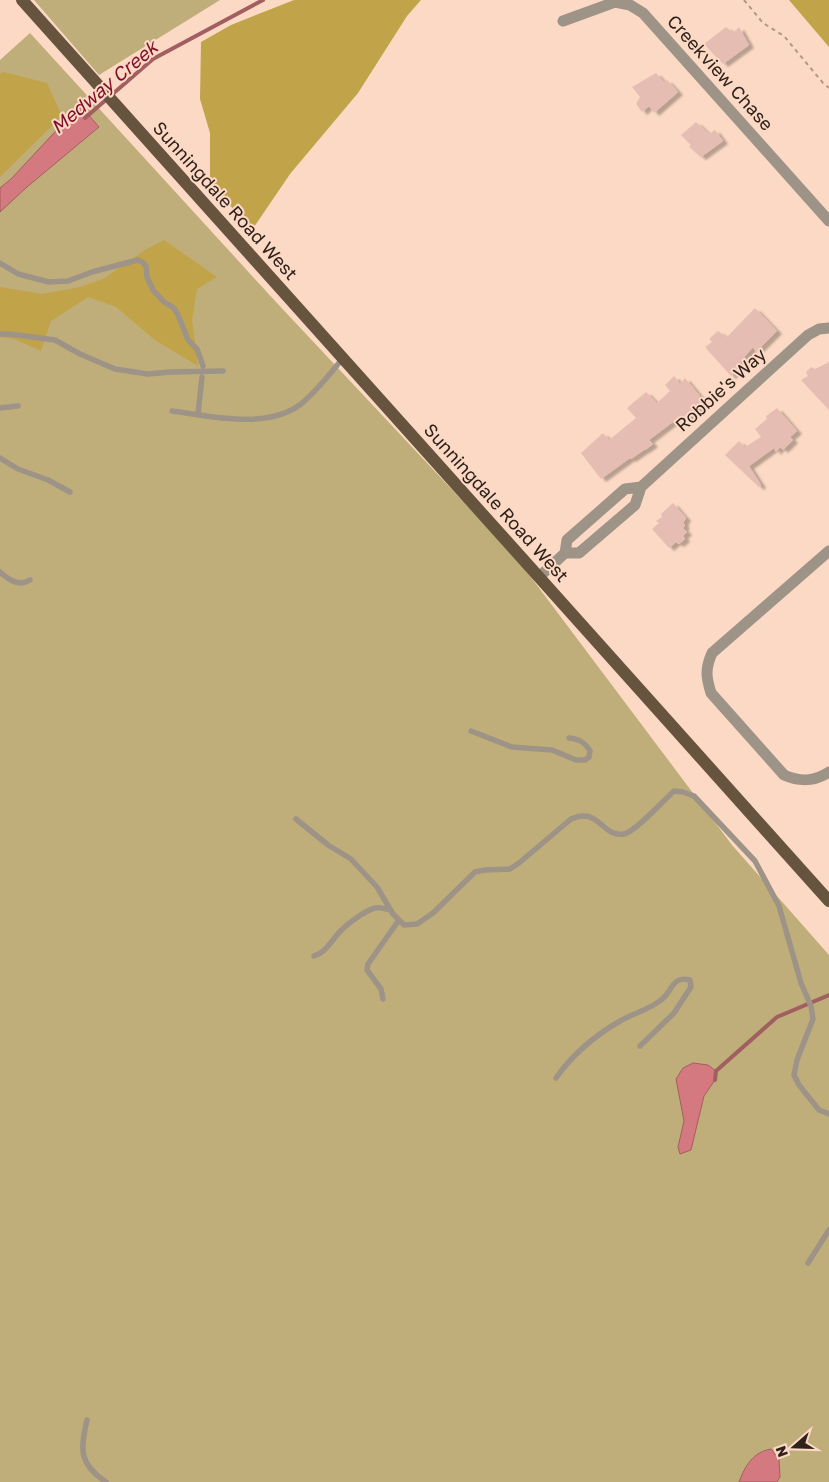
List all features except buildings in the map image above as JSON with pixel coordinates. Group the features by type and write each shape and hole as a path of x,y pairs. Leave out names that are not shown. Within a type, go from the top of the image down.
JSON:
{"main road":[{"name":"Sunningdale Road West","path":"22,0 829,901"}],"street":[{"name":"Creekview Chase","path":"563,20 614,2 630,4 642,13 829,220"},
{"name":"Robbie's Way","path":"565,553 579,554 635,505 641,487 808,335 819,329 829,328"},
{"name":"Robbie's Way","path":"539,577 565,553 567,540 603,508 625,490 641,487"},
{"path":"829,551 712,654 706,672 712,693 784,774 794,779 806,781 816,779 829,772"}],"lane":[{"path":"0,263 18,274 48,282 68,281 92,272 130,262 138,260 142,262 146,266 147,277 153,290 164,302 174,308 188,340 197,349 203,366"},
{"path":"1,334 55,340 103,364 139,373 224,371"},
{"path":"172,411 231,419 278,416 300,404 328,377 343,358"},
{"path":"198,414 202,377"},
{"path":"0,408 18,406"},
{"path":"0,458 18,469 48,480 70,492"},
{"path":"0,572 9,580 20,583 30,580"},
{"path":"471,731 512,747 552,750 576,760 585,760 589,757 590,751 583,742 569,738"},
{"path":"296,819 328,845 351,859 377,886 391,910 404,925 417,924 433,913 475,872 510,869 520,863 571,819 582,815 590,816 613,833 623,834 632,831 674,791 694,796 756,861 779,906 801,984 811,1006 813,1019 796,1060 794,1075 799,1085 819,1110 829,1114"},
{"path":"314,956 320,955 339,933 366,912 374,908 391,910"},
{"path":"383,999 381,989 367,970 368,964 399,920"},
{"path":"556,1078 567,1063 594,1039 620,1020 662,1000 677,980 683,978 690,980 691,987 674,1013 640,1046"},
{"path":"808,1263 829,1230"},
{"path":"87,1420 83,1452 87,1466 94,1474 106,1482"}],"path":[{"path":"744,0 763,23 784,36 829,88"}],"shaded area":[{"path":"34,0 220,0 99,75"},
{"path":"294,0 421,0 407,16 358,93 290,174 252,230 210,183 210,133 200,99 201,42 231,25"},
{"path":"789,0 829,0 829,47"},
{"path":"30,33 276,302 518,560 732,845 829,955 829,1482 0,1482 0,60"},
{"path":"3,72 47,83 62,116 0,177 0,74"},
{"path":"80,105 99,127 0,212 0,188 11,179"},
{"path":"164,240 217,277 197,289 192,320 198,366 155,340 116,307 88,297 51,321 41,351 14,339 0,337 0,287 42,294 80,287 103,279 145,250"},
{"path":"693,1063 708,1065 716,1071 715,1080 704,1096 691,1150 680,1154 678,1147 684,1121 676,1079 683,1068"},
{"path":"771,1449 779,1459 780,1477 777,1482 739,1482 750,1461 759,1453"}],"waterway":[{"name":"Medway Creek","path":"85,118 153,59 263,0"},
{"path":"715,1080 716,1071 777,1017 829,995"}]}
